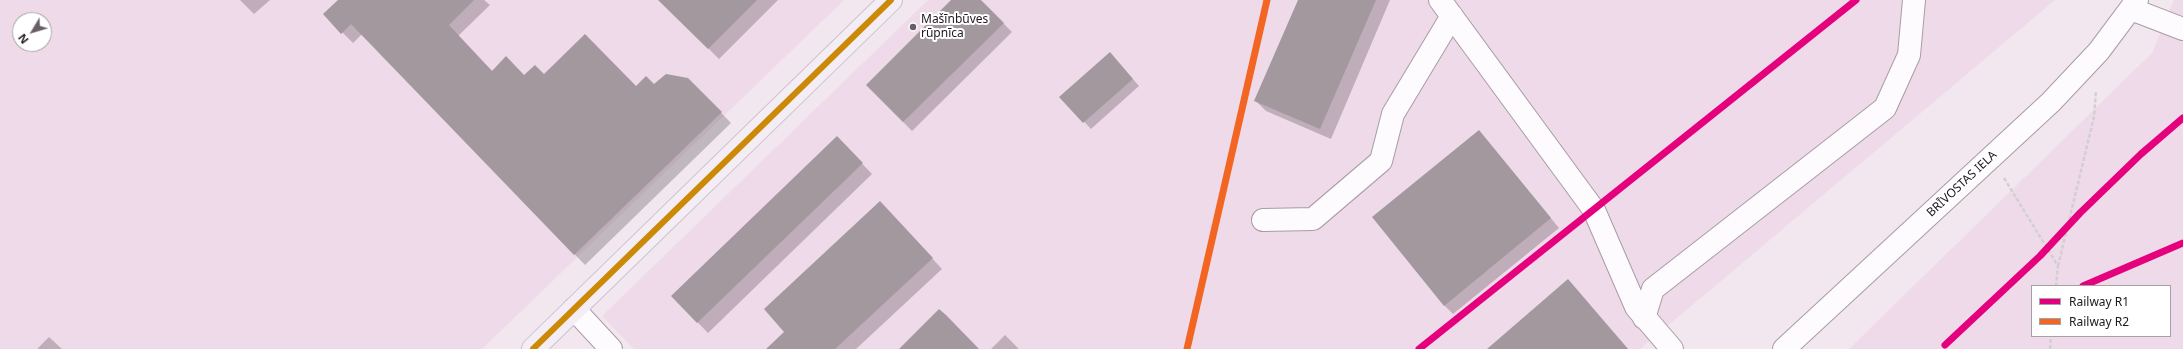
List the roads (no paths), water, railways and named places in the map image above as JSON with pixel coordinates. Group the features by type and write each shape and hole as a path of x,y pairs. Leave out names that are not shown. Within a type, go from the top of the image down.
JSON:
{"main road":[{"path":"533,349 891,0"}],"street":[{"path":"1644,318 1653,289 1698,252 1885,108 1909,55 1914,0"},
{"name":"BRĪVOSTAS IELA","path":"1784,349 2051,102 2099,51 2134,5 2183,30"},
{"path":"1264,220 1313,219 1381,161 1393,114 1446,8 1594,210 1636,307 1672,349"},
{"path":"574,309 612,349"}],"rail line":[{"name":"R2","path":"1187,349 1267,0"},
{"name":"R1","path":"1419,349 1856,0"},
{"name":"R1","path":"1945,345 2040,256 2080,213 2141,154 2183,118"},
{"name":"R1","path":"2085,285 2183,243"}],"place":[{"name":"Mašīnbūves rūpnīca","path":"913,27"}]}
